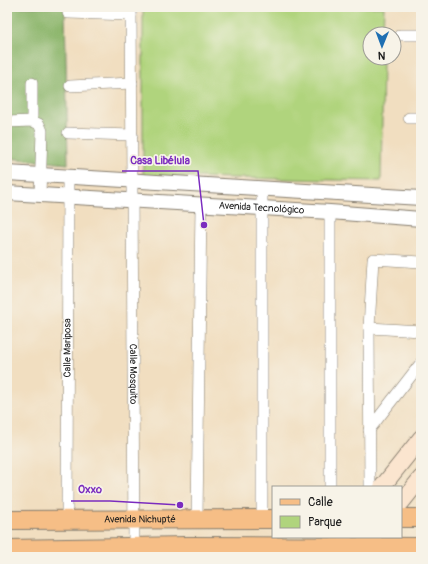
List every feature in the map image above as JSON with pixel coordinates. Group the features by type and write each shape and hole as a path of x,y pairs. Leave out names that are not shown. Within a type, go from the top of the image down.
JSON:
{"main road":[{"path":"383,486 421,438"},
{"path":"402,502 421,478"},
{"path":"402,518 421,518"},
{"name":"Avenida Nichupté","path":"7,520 268,519"},
{"path":"7,549 188,546 421,547"}],"street":[{"path":"68,14 131,11"},
{"name":"Calle Mosquito","path":"131,11 134,200 134,548"},
{"path":"402,36 421,35"},
{"path":"32,82 32,122"},
{"path":"70,86 132,83"},
{"path":"409,118 421,118"},
{"path":"7,122 32,122 39,124 42,130 40,195"},
{"path":"68,133 132,135"},
{"name":"Avenida Tecnológico","path":"7,173 421,198"},
{"name":"Calle Mariposa","path":"67,520 68,177"},
{"path":"262,188 261,208 268,519"},
{"name":"Avenida Tecnológico","path":"7,193 330,212 421,219"},
{"path":"197,519 201,204"},
{"path":"330,212 330,486"},
{"path":"370,486 369,328 372,259 421,262"},
{"path":"369,328 421,331"},
{"path":"369,430 421,363"}],"green space":[{"path":"7,7 65,7 68,164 7,158"},
{"path":"143,7 384,7 383,26 362,26 362,66 383,66 381,181 143,176"}],"place":[{"name":"Casa Libélula","path":"204,225"},
{"name":"Oxxo","path":"180,505"}]}
